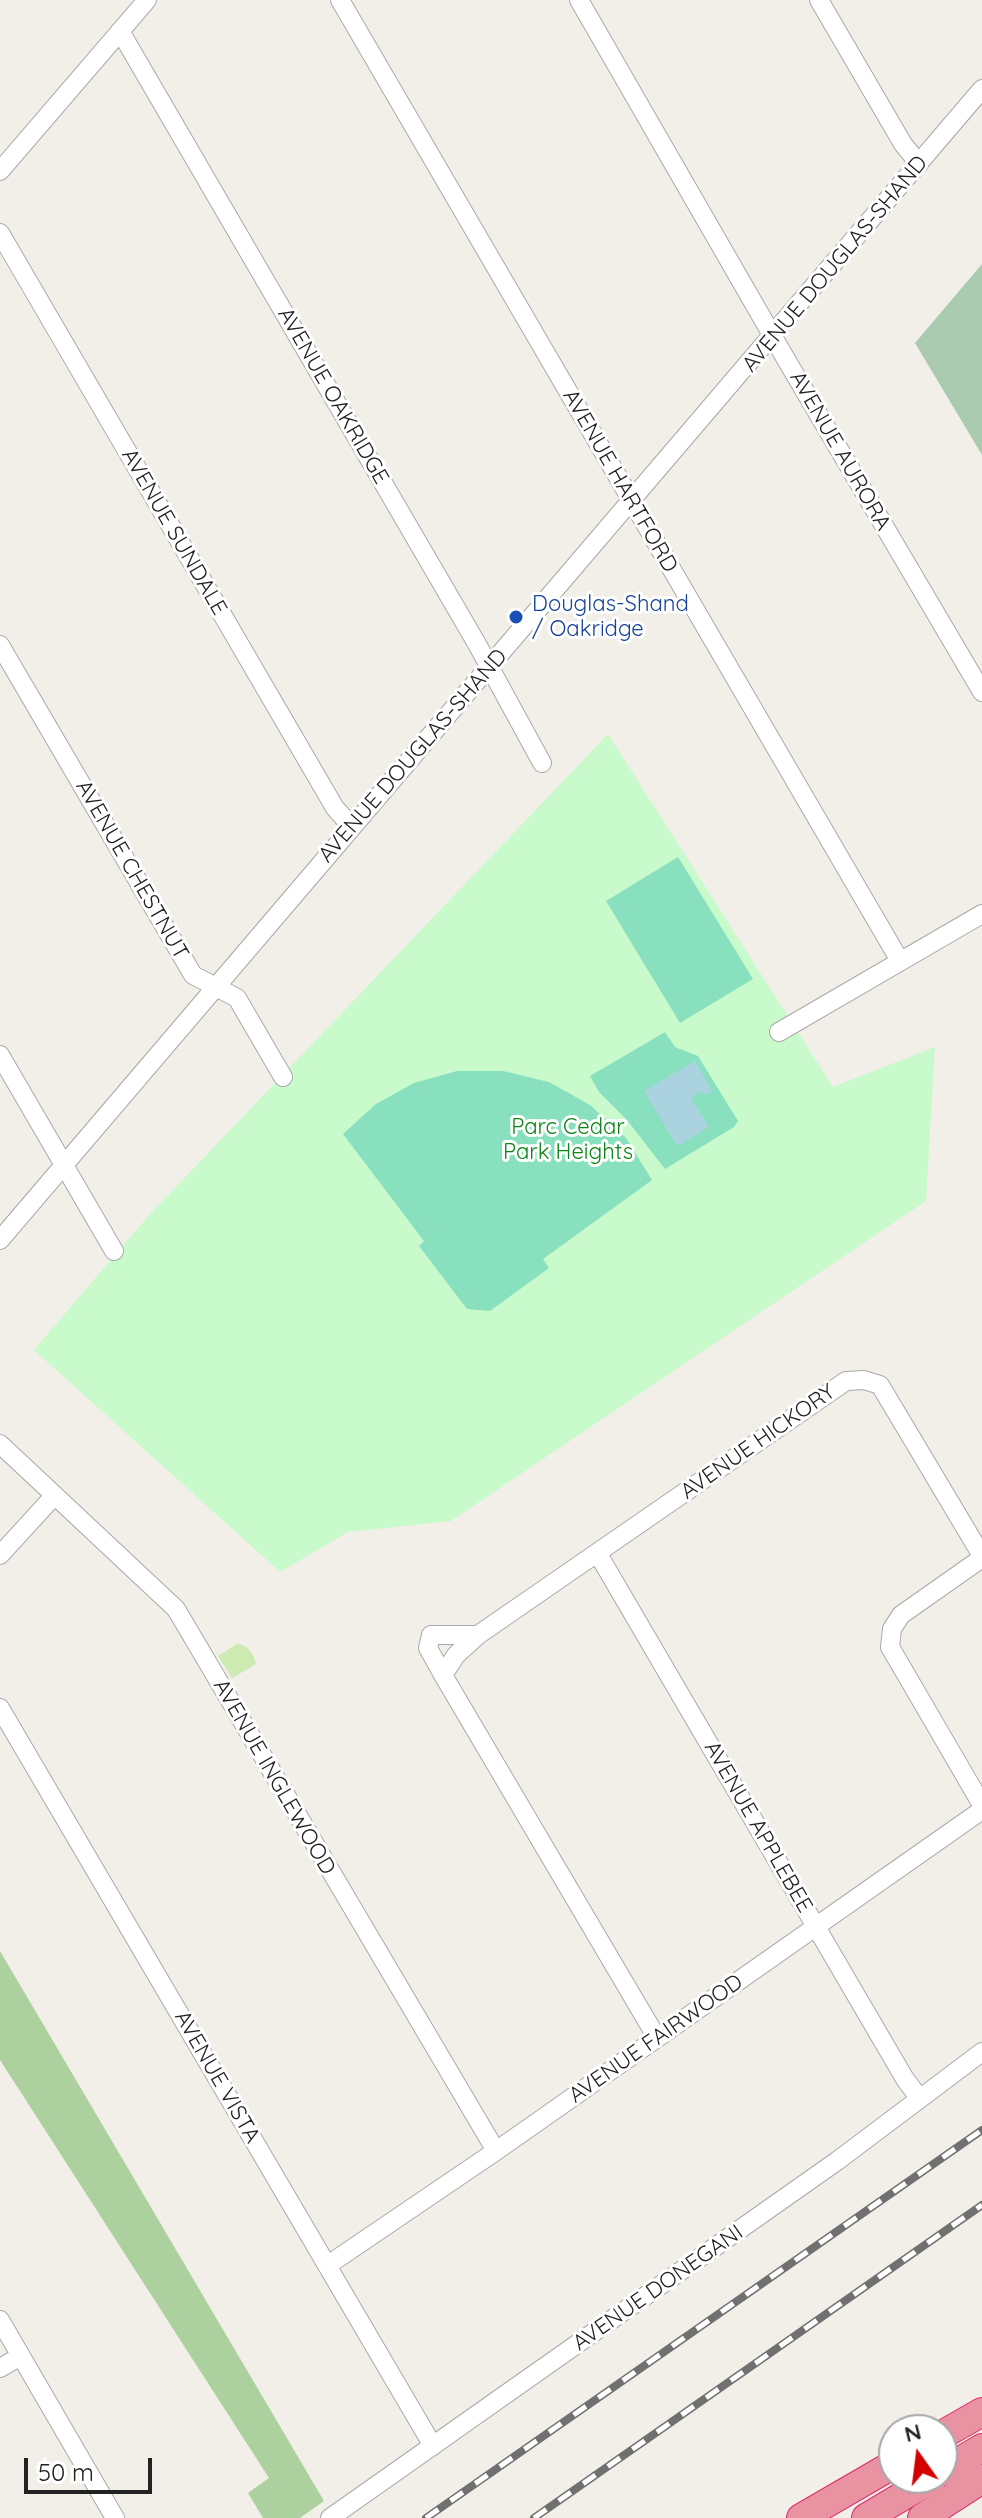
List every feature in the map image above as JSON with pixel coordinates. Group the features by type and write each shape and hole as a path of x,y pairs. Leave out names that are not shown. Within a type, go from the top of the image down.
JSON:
{"highway":[{"path":"958,2426 982,2412"},
{"path":"958,2462 982,2448"},
{"path":"801,2518 878,2473"},
{"path":"922,2518 982,2479"},
{"path":"866,2518 906,2494"}],"street":[{"path":"0,171 147,0"},
{"name":"AVENUE HARTFORD","path":"340,0 900,961"},
{"name":"AVENUE AURORA","path":"579,0 982,692"},
{"path":"819,0 903,144 919,164"},
{"name":"AVENUE OAKRIDGE","path":"120,31 542,763"},
{"name":"AVENUE DOUGLAS-SHAND","path":"0,1240 982,89"},
{"name":"AVENUE SUNDALE","path":"0,233 335,808 352,827"},
{"name":"AVENUE CHESTNUT","path":"0,645 193,975 237,998 283,1077"},
{"path":"779,1032 982,914"},
{"path":"0,1055 114,1251"},
{"name":"AVENUE HICKORY","path":"443,1675 456,1655 478,1635 846,1381 864,1380 880,1385 982,1557"},
{"name":"AVENUE INGLEWOOD","path":"0,1444 176,1609 496,2151"},
{"path":"0,1555 54,1496"},
{"name":"AVENUE APPLEBEE","path":"598,1554 905,2079 920,2099"},
{"path":"982,1557 901,1615 892,1629 890,1647 982,1807"},
{"path":"478,1635 431,1635 428,1648 657,2038"},
{"name":"AVENUE VISTA","path":"0,1708 433,2446"},
{"name":"AVENUE FAIRWOOD","path":"328,2265 817,1927 982,1807"},
{"name":"AVENUE DONEGANI","path":"330,2518 828,2168 982,2052"},
{"path":"0,2320 115,2518"},
{"path":"0,2368 21,2356"}],"green space":[{"path":"982,264 982,455 915,343"},
{"name":"Parc Cedar Park Heights","path":"608,734 833,1087 935,1047 926,1201 451,1521 348,1532 280,1572 34,1350 150,1214"},
{"path":"678,857 753,979 680,1023 606,901"},
{"path":"665,1032 675,1047 698,1056 738,1121 734,1127 665,1169 627,1120 599,1092 590,1076"},
{"path":"457,1071 503,1071 549,1082 590,1105 626,1138 652,1180 543,1259 549,1268 490,1311 467,1309 419,1246 424,1241 343,1134 376,1104 414,1083"},
{"path":"237,1644 250,1651 256,1664 232,1678 218,1656"},
{"path":"0,1951 324,2501 300,2518 263,2518 248,2493 269,2478 0,2060"}],"water":[{"path":"695,1061 712,1091 705,1095 702,1091 691,1098 709,1127 677,1146 644,1091"}],"railway":[{"path":"426,2518 982,2130"},
{"path":"534,2518 982,2205"}],"place":[{"name":"Douglas-Shand / Oakridge","path":"516,617"}]}
